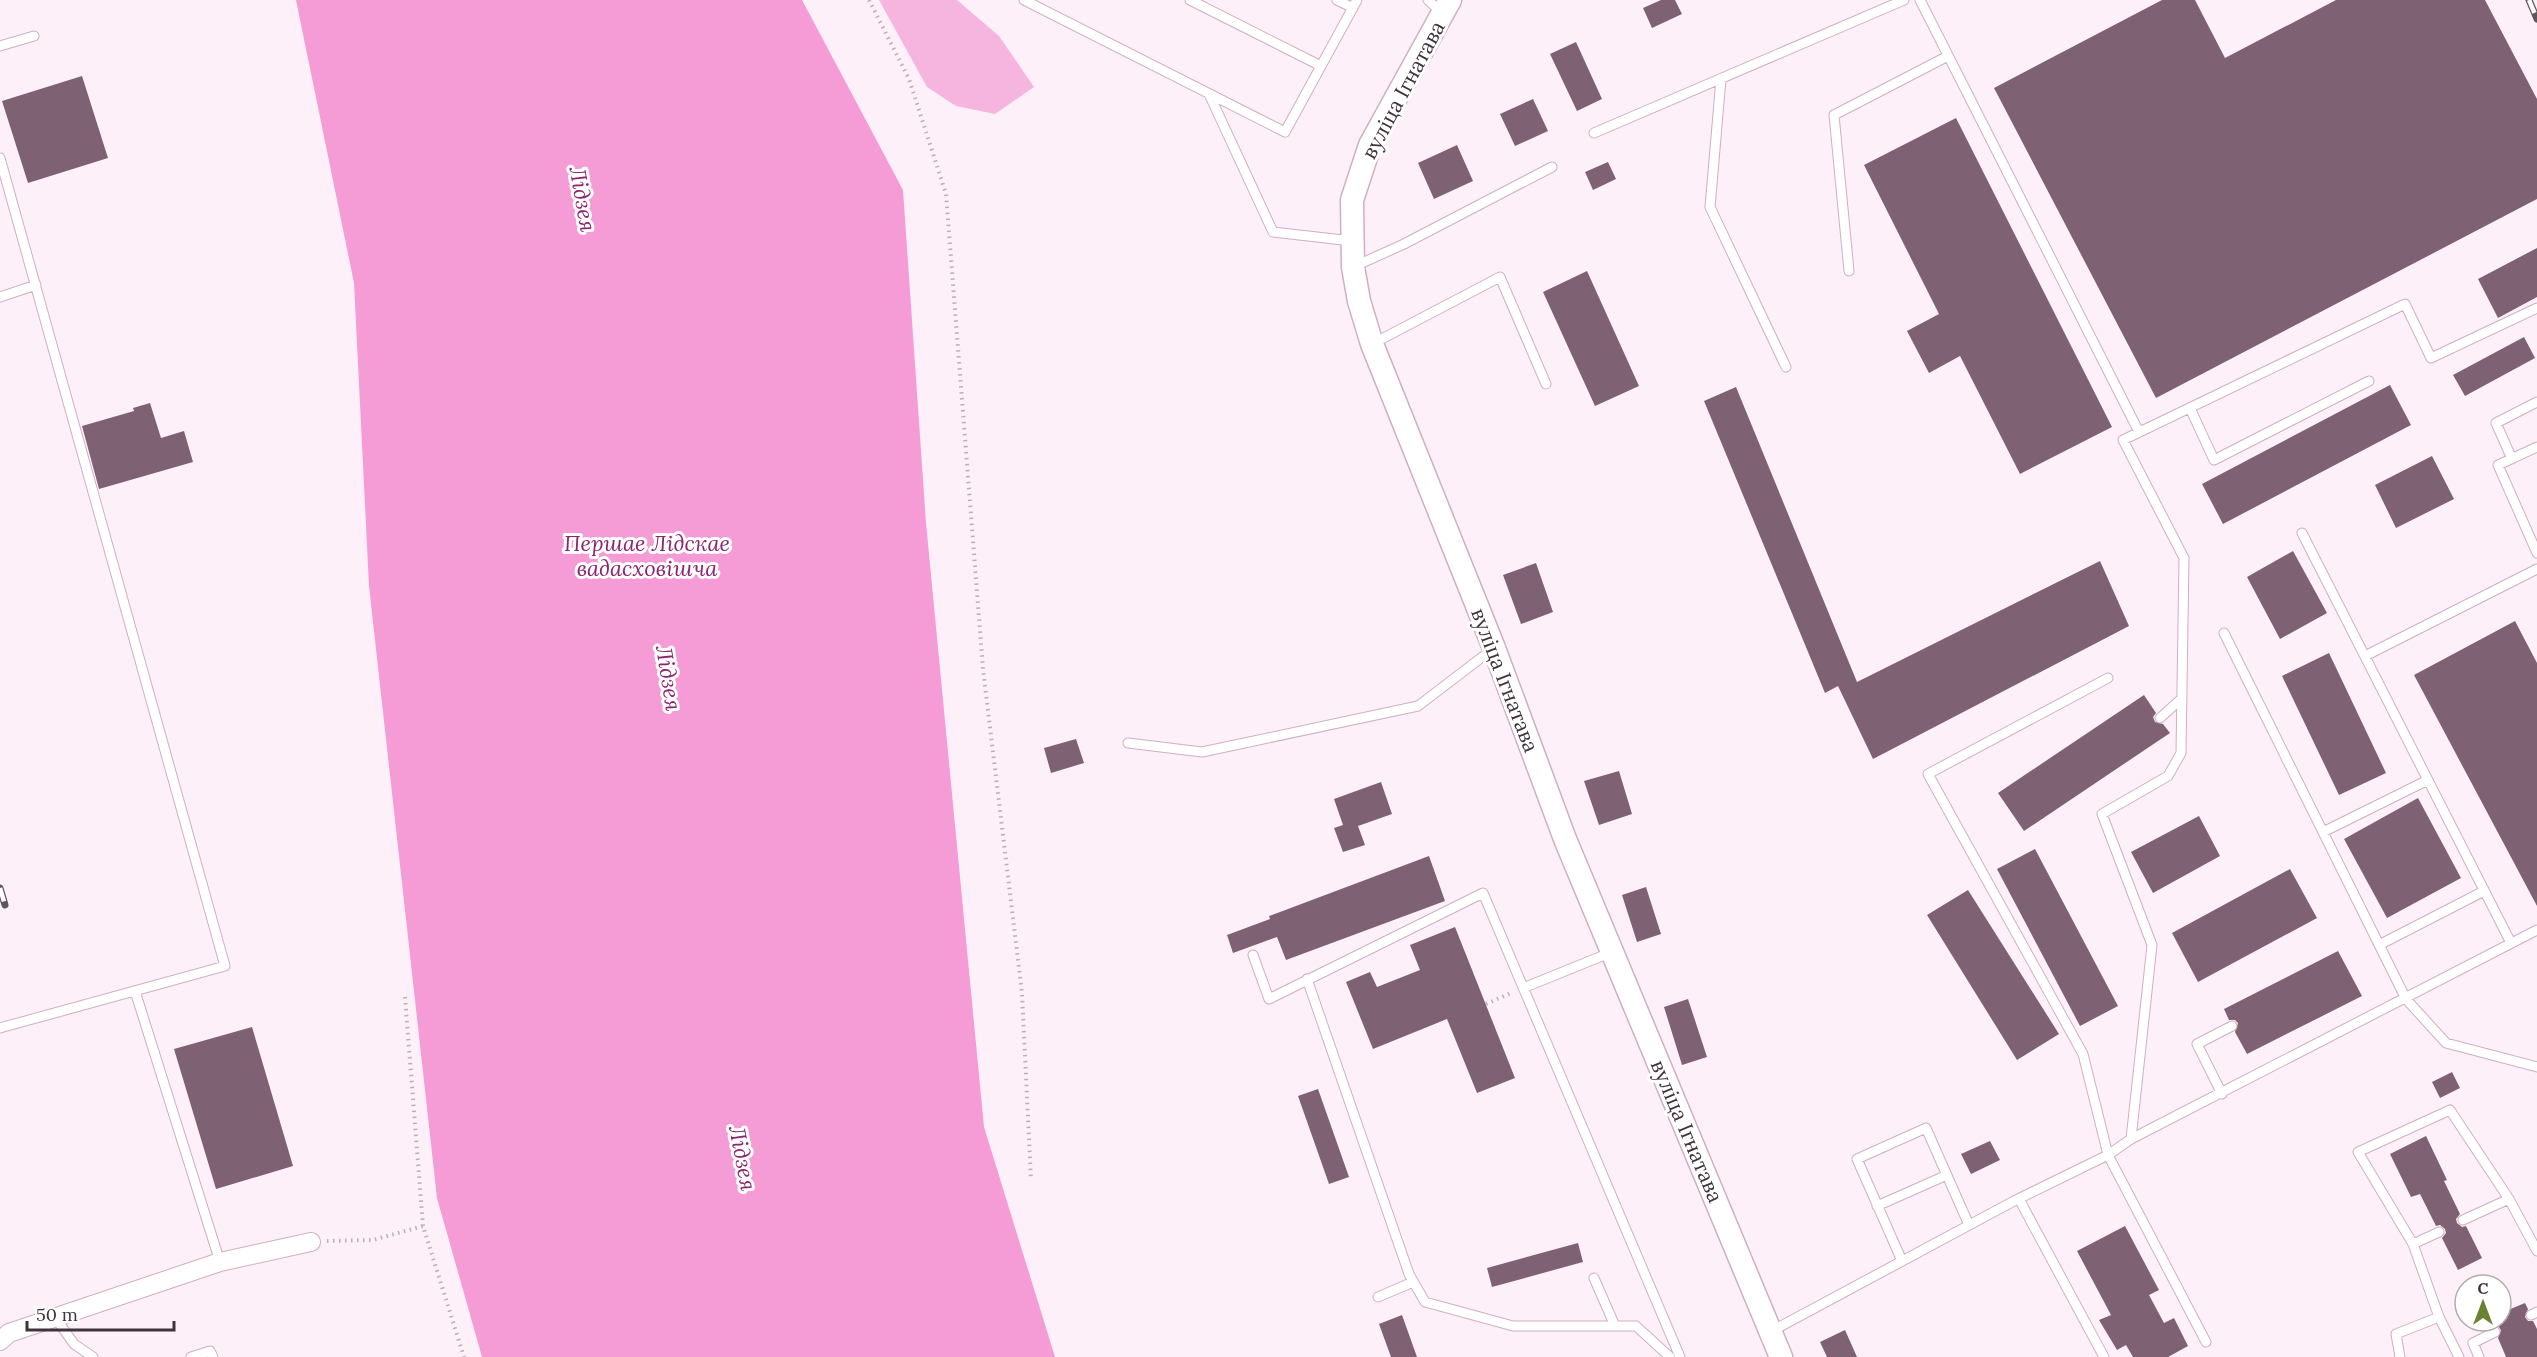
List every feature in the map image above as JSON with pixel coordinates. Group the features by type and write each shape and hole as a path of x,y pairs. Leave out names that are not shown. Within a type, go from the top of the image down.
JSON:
{"street":[{"name":"вуліца Ігнатава","path":"1440,5 1370,145 1353,200 1353,267 1359,301 1372,344 1494,648 1565,839 1781,1357"},
{"path":"0,1341 9,1333 220,1262 311,1242"}],"lane":[{"path":"1024,0 1285,132 1355,4 1337,0"},
{"path":"1190,0 1321,66"},
{"path":"1594,134 1904,0"},
{"path":"1920,0 2139,432"},
{"path":"0,46 34,36"},
{"path":"1849,271 1834,116 1948,56"},
{"path":"1721,79 1710,207 1786,368"},
{"path":"1209,94 1273,232 1352,241"},
{"path":"0,158 225,966 0,1028"},
{"path":"1353,267 1404,244 1552,167"},
{"path":"1372,344 1500,277 1546,384"},
{"path":"0,297 36,285"},
{"path":"2132,1139 2152,945 2102,814 2168,776 2181,753 2184,558 2123,440 2405,304 2431,358 2537,308"},
{"path":"2190,408 2214,460 2369,381"},
{"path":"2512,459 2496,423 2537,402"},
{"path":"2537,447 2498,465 2537,554"},
{"path":"2302,533 2511,943"},
{"path":"2365,656 2537,569"},
{"path":"2224,633 2406,999 2446,1042 2537,1067"},
{"path":"1128,742 1202,752 1418,706 1494,648"},
{"path":"2108,678 1928,774 2084,1054 2108,1155 2206,1342"},
{"path":"2160,718 2181,699"},
{"path":"2324,832 2428,780"},
{"path":"2379,945 2484,891"},
{"path":"1253,955 1269,999 1483,892 1680,1357"},
{"path":"1770,1332 1969,1225 2108,1155 2132,1139 2537,930"},
{"path":"1523,988 1612,952"},
{"path":"1306,980 1413,1282 1425,1302 1513,1326 1636,1326 1670,1357"},
{"path":"135,991 220,1262"},
{"path":"2222,1094 2196,1044 2232,1026"},
{"path":"2459,1357 2439,1317 2413,1245 2358,1152 2450,1110 2509,1199 2537,1251"},
{"path":"1902,1261 1857,1159 1926,1128 1969,1225"},
{"path":"1877,1206 1947,1174"},
{"path":"2019,1199 2104,1357"},
{"path":"2463,1220 2509,1199"},
{"path":"2413,1245 2439,1232"},
{"path":"1594,1278 1615,1326"},
{"path":"1378,1297 1413,1282"},
{"path":"55,1317 74,1344 93,1357"},
{"path":"2398,1357 2396,1334 2439,1317"},
{"path":"2480,1357 2473,1343 2493,1333"},
{"path":"191,1357 210,1351 213,1357"}],"path":[{"path":"869,0 909,79 946,194 982,669 1022,993 1031,1180"},
{"path":"1486,1004 1523,988"},
{"path":"405,998 423,1226 464,1357"},
{"path":"311,1242 373,1240 423,1226"}],"shaded area":[{"path":"879,0 957,0 999,36 1034,87 995,114 956,106 927,87"}],"water":[{"name":"Першае Лідскае вадасховішча","path":"296,0 802,0 903,190 926,523 984,1127 1055,1357 482,1357 437,1198 369,586 354,283"}],"building":[{"path":"1661,0 1675,0 1682,14 1652,28 1643,8"},
{"path":"2162,0 2195,0 2225,58 2336,0 2485,0 2537,99 2537,199 2156,398 1994,88"},
{"path":"1576,42 1602,99 1577,111 1550,54"},
{"path":"82,76 108,158 28,183 2,101"},
{"path":"1533,99 1548,131 1515,146 1500,114"},
{"path":"1956,118 2112,427 2020,474 1960,356 1929,373 1907,331 1939,314 1864,165"},
{"path":"1457,145 1473,181 1434,199 1418,163"},
{"path":"1608,162 1616,179 1593,190 1585,172"},
{"path":"2537,248 2537,297 2498,318 2478,279"},
{"path":"1587,271 1639,386 1595,406 1543,292"},
{"path":"2524,337 2535,358 2465,396 2453,375"},
{"path":"2390,385 2411,425 2223,524 2202,484"},
{"path":"1736,387 1857,682 2100,561 2129,626 1873,759 1838,686 1825,693 1704,401"},
{"path":"150,403 161,438 184,431 193,462 99,489 82,426 134,411 133,408"},
{"path":"2432,456 2454,499 2396,528 2375,485"},
{"path":"2293,551 2327,613 2280,639 2247,577"},
{"path":"1536,563 1553,612 1521,624 1503,575"},
{"path":"2515,621 2537,663 2537,906 2414,675"},
{"path":"2329,653 2386,773 2339,795 2282,676"},
{"path":"2144,695 2156,713 2153,717 2155,722 2163,724 2170,733 2024,831 1998,793"},
{"path":"1076,739 1084,763 1051,773 1044,748"},
{"path":"1619,771 1632,814 1599,825 1584,781"},
{"path":"1381,782 1392,814 1358,826 1365,845 1343,852 1334,828 1343,825 1334,799"},
{"path":"2418,798 2461,878 2387,918 2344,839"},
{"path":"2199,816 2220,856 2153,893 2131,852"},
{"path":"2035,849 2118,1006 2080,1026 1997,869"},
{"path":"1429,856 1445,901 1286,960 1277,937 1233,953 1227,935 1270,919 1269,916"},
{"path":"2290,869 2317,918 2198,982 2172,933"},
{"path":"1646,887 1661,934 1637,942 1622,895"},
{"path":"1968,890 2059,1034 2017,1060 1927,915"},
{"path":"1455,927 1515,1078 1477,1093 1447,1019 1373,1049 1346,982 1370,972 1377,987 1420,970 1410,945"},
{"path":"2338,951 2362,996 2247,1054 2235,1032 2238,1023 2235,1020 2229,1020 2224,1009"},
{"path":"1688,999 1707,1057 1682,1065 1664,1007"},
{"path":"252,1027 293,1166 216,1189 174,1049"},
{"path":"2452,1072 2460,1088 2440,1098 2432,1082"},
{"path":"1318,1089 1349,1177 1329,1184 1298,1096"},
{"path":"2426,1136 2460,1214 2456,1219 2457,1223 2462,1227 2466,1226 2482,1258 2458,1270 2442,1238 2446,1233 2445,1229 2440,1225 2436,1226 2420,1194 2411,1197 2390,1154"},
{"path":"1990,1141 2000,1160 1971,1174 1961,1154"},
{"path":"2125,1226 2159,1290 2149,1295 2164,1323 2174,1318 2188,1346 2168,1357 2133,1357 2126,1345 2117,1350 2099,1320 2111,1315 2077,1251"},
{"path":"1578,1243 1583,1262 1492,1287 1487,1268"},
{"path":"2525,1303 2528,1309 2525,1317 2528,1321 2533,1321 2537,1329 2537,1357 2506,1357 2498,1338 2500,1333 2513,1333 2513,1308"},
{"path":"1402,1315 1417,1357 1391,1357 1379,1324"},
{"path":"1845,1330 1857,1357 1827,1357 1820,1342"}],"railway":[{"path":"2529,0 2537,19"},
{"path":"0,888 5,905"}],"water label":[{"name":"Лідзея","path":"583,199"},
{"name":"Лідзея","path":"669,678"},
{"name":"Лідзея","path":"743,1158"}]}
